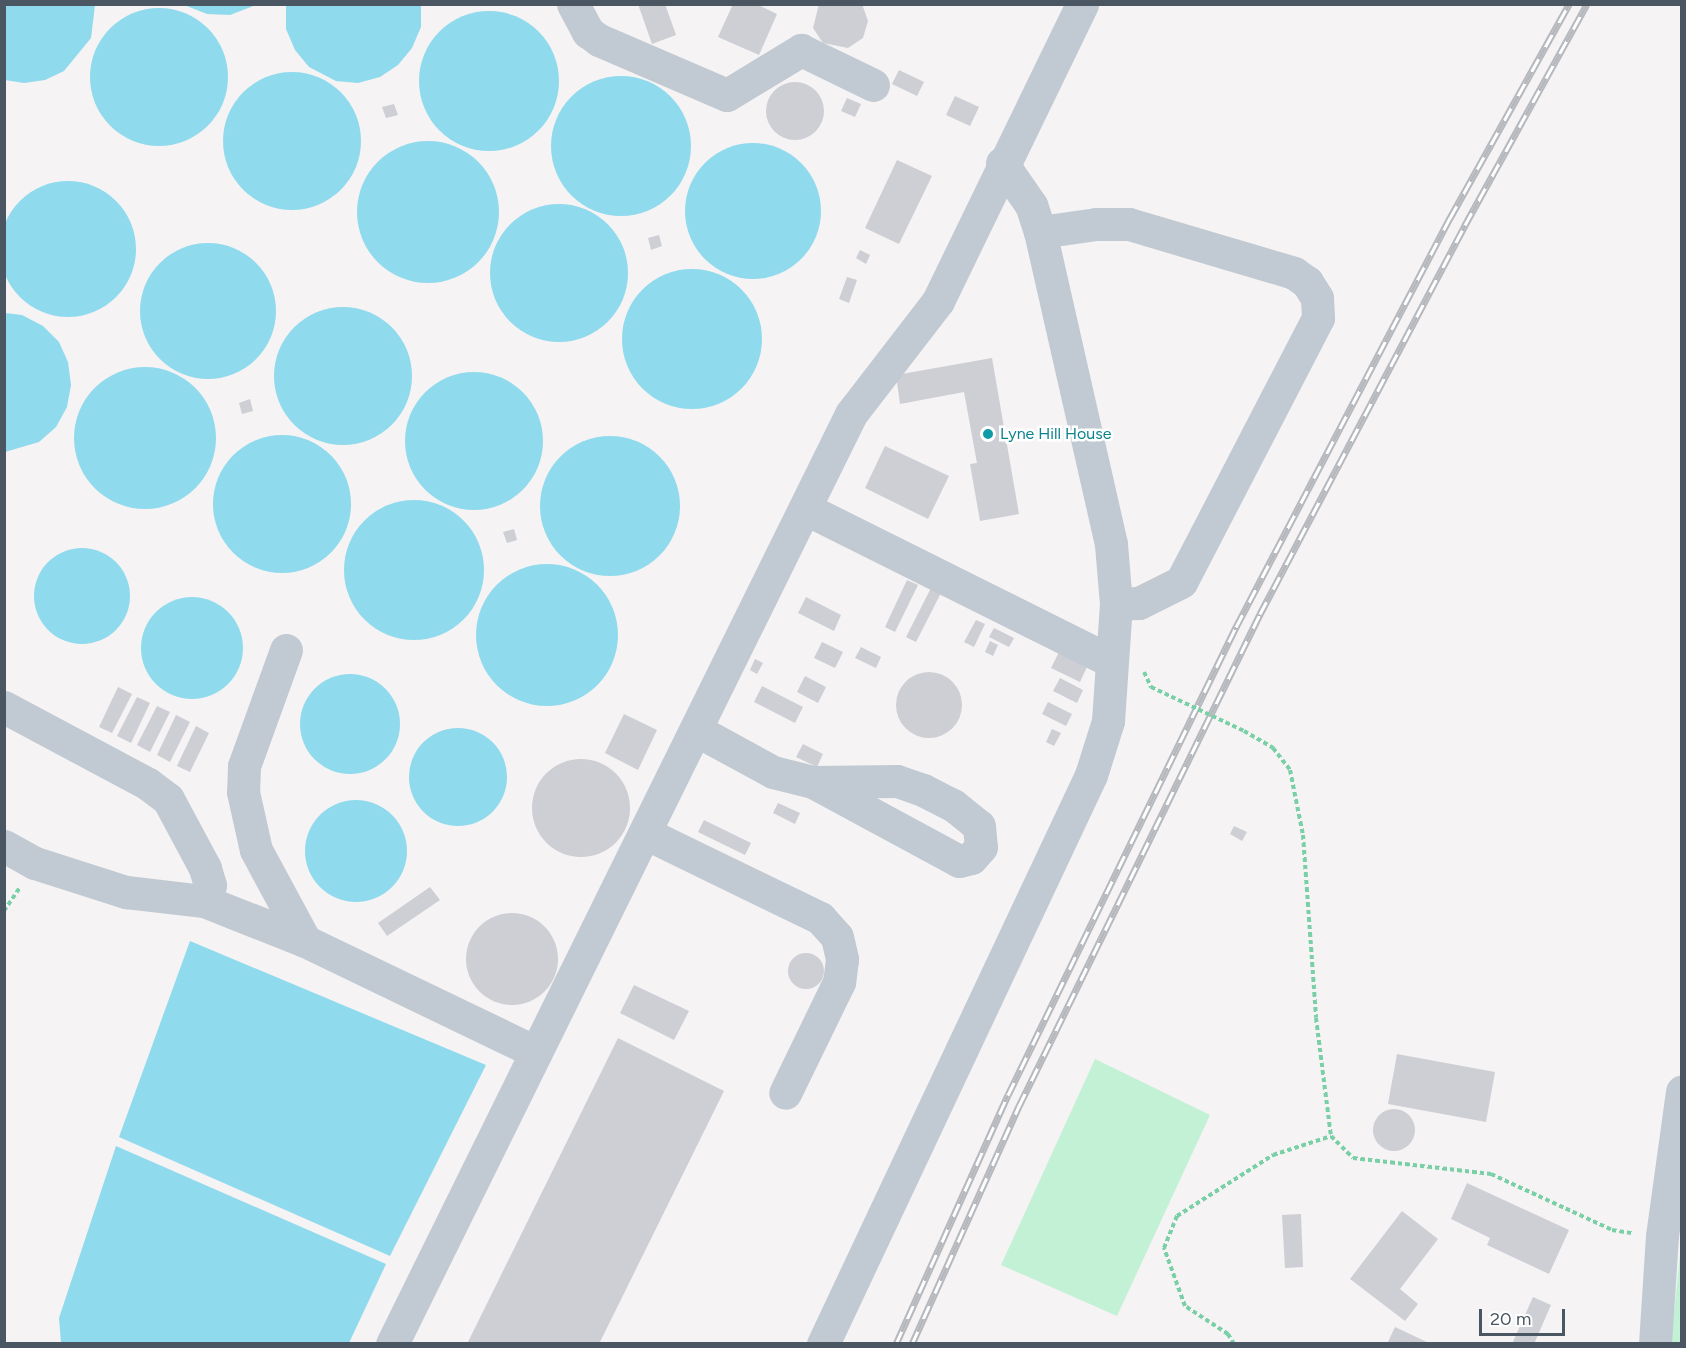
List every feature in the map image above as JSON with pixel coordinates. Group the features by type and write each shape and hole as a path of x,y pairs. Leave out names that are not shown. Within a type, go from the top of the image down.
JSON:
{"street":[{"path":"573,4 588,32 599,40 727,94 801,50 873,85"},
{"path":"392,1344 851,414 938,301 1002,163 1082,4"},
{"path":"823,1344 1091,776 1108,721 1116,604 1111,544 1040,232 1030,205 1002,163"},
{"path":"1040,232 1096,224 1129,224 1294,273 1307,282 1317,298 1318,318 1181,582 1139,603 1116,604"},
{"path":"806,509 1111,661"},
{"path":"286,650 243,766 243,792 256,850 305,940"},
{"path":"4,707 148,784 168,799 181,818 205,868 210,885 204,901"},
{"path":"696,730 773,772 813,782"},
{"path":"645,833 820,918 837,937 842,959 839,982 785,1093"},
{"path":"4,846 35,862 126,892 204,901 305,940 536,1052"},
{"path":"1655,1344 1662,1236 1682,1092"}],"path":[{"path":"1151,687 1244,731 1273,748 1290,770 1303,835 1316,1018 1331,1136 1353,1158 1491,1174 1612,1230 1662,1236"},
{"path":"1234,1344 1228,1334 1185,1306 1164,1248 1177,1215 1273,1155 1331,1136"}],"green space":[{"path":"1095,1059 1210,1115 1117,1316 1001,1265"},
{"path":"1681,1244 1681,1343 1671,1343"}],"water":[{"path":"286,4 421,5 421,27 412,48 398,65 380,77 358,83 336,81 309,67 295,50 286,29"},
{"path":"4,5 95,5 91,38 64,71 45,80 24,83 5,80"},
{"path":"184,5 256,5 230,15 207,14"},
{"path":"159,8 186,13 208,28 223,50 228,77 223,104 208,126 186,141 159,146 132,141 110,126 95,104 90,77 95,50 110,28 132,13"},
{"path":"489,11 516,17 528,23 538,32 547,42 553,54 559,81 553,108 547,120 538,130 528,139 516,145 489,151 462,145 450,139 440,130 431,120 425,108 419,81 425,54 431,42 440,32 450,23 462,17"},
{"path":"292,72 318,77 341,92 356,115 361,141 356,167 341,190 318,205 292,210 266,205 243,190 228,167 223,141 228,115 243,92 266,77"},
{"path":"621,76 648,82 660,88 670,97 679,107 685,119 691,146 685,173 679,185 670,195 660,204 648,210 621,216 594,210 582,204 572,195 563,185 557,173 551,146 557,119 563,107 572,97 582,88 594,82"},
{"path":"428,141 455,147 478,162 493,185 499,212 493,239 478,262 455,277 428,283 401,277 378,262 363,239 357,212 363,185 378,162 401,147"},
{"path":"753,143 779,148 791,154 801,163 810,173 816,185 821,211 816,237 810,249 801,259 791,268 779,274 753,279 727,274 715,268 705,259 696,249 690,237 685,211 690,185 696,173 705,163 715,154 727,148"},
{"path":"68,181 94,186 106,192 116,201 125,211 131,223 136,249 131,275 125,287 116,297 106,306 94,312 68,317 42,312 30,306 20,297 11,287 5,275 0,249 5,223 11,211 20,201 30,192 42,186"},
{"path":"559,204 585,209 608,224 623,247 628,273 623,299 608,322 585,337 559,342 533,337 510,322 495,299 490,273 495,247 510,224 533,209"},
{"path":"208,243 234,248 256,263 271,285 276,311 271,337 256,359 234,374 208,379 182,374 160,359 145,337 140,311 145,285 160,263 182,248"},
{"path":"692,269 719,274 741,290 757,312 762,339 757,366 741,388 719,404 692,409 665,404 643,388 627,366 622,339 627,312 643,290 665,274"},
{"path":"343,307 369,312 392,327 407,350 412,376 407,402 392,425 369,440 343,445 317,440 294,425 279,402 274,376 279,350 294,327 317,312"},
{"path":"5,313 22,315 43,326 59,342 68,362 71,385 67,407 56,427 39,442 5,452"},
{"path":"145,367 172,373 195,388 210,411 216,438 210,465 195,488 172,503 145,509 118,503 95,488 80,465 74,438 80,411 95,388 118,373"},
{"path":"474,372 500,378 523,392 537,415 543,441 537,467 523,490 500,504 474,510 448,504 425,490 411,467 405,441 411,415 425,392 448,378"},
{"path":"282,435 308,440 331,455 346,478 351,504 346,530 331,553 308,568 282,573 256,568 233,553 218,530 213,504 218,478 233,455 256,440"},
{"path":"610,436 637,442 649,448 659,457 668,467 674,479 680,506 674,533 668,545 659,555 649,564 637,570 610,576 583,570 571,564 561,555 552,545 546,533 540,506 546,479 552,467 561,457 571,448 583,442"},
{"path":"414,500 441,505 464,520 479,543 484,570 479,597 464,620 441,635 414,640 387,635 364,620 349,597 344,570 349,543 364,520 387,505"},
{"path":"82,548 101,551 116,562 127,577 130,596 127,615 116,630 101,641 82,644 63,641 48,630 37,615 34,596 37,577 48,562 63,551"},
{"path":"547,564 574,569 597,585 613,608 618,635 613,662 597,685 574,701 547,706 520,701 497,685 481,662 476,635 481,608 497,585 520,569"},
{"path":"192,597 211,601 228,612 239,629 243,648 239,667 228,684 211,695 192,699 173,695 156,684 145,667 141,648 145,629 156,612 173,601"},
{"path":"350,674 369,678 385,689 396,705 400,724 396,743 385,759 369,770 350,774 331,770 315,759 304,743 300,724 304,705 315,689 331,678"},
{"path":"458,728 477,731 493,742 504,758 507,777 504,796 493,812 477,823 458,826 439,823 423,812 412,796 409,777 412,758 423,742 439,731"},
{"path":"356,800 375,804 392,815 403,832 407,851 403,870 392,887 375,898 356,902 337,898 320,887 309,870 305,851 309,832 320,815 337,804"},
{"path":"190,941 486,1065 390,1256 119,1137"},
{"path":"116,1146 386,1264 349,1343 61,1343 59,1318"}],"building":[{"path":"638,4 665,4 676,35 652,44"},
{"path":"733,4 756,4 777,14 759,55 718,37"},
{"path":"819,4 862,4 868,21 863,38 848,48 823,43 813,28"},
{"path":"899,70 924,82 917,96 892,84"},
{"path":"789,82 801,82 816,90 824,105 824,117 816,132 801,140 789,140 774,132 766,117 766,105 774,90"},
{"path":"955,96 979,107 970,126 946,115"},
{"path":"847,98 861,104 855,117 841,111"},
{"path":"394,104 398,115 386,118 382,107"},
{"path":"897,160 932,176 899,244 865,228"},
{"path":"659,235 662,246 651,250 648,238"},
{"path":"860,250 870,255 866,264 856,258"},
{"path":"847,277 857,280 849,303 839,299"},
{"name":"Lyne Hill House","path":"992,358 1019,514 980,521 970,464 977,463 964,392 900,404 896,375"},
{"path":"250,399 253,411 242,414 239,403"},
{"path":"885,446 949,476 928,519 865,488"},
{"path":"514,529 517,540 507,543 503,532"},
{"path":"907,580 918,585 895,632 885,627"},
{"path":"932,586 942,591 916,642 906,637"},
{"path":"806,597 841,615 834,631 798,613"},
{"path":"976,620 985,624 974,647 964,642"},
{"path":"994,628 1014,638 1009,647 989,637"},
{"path":"990,641 998,645 993,656 985,652"},
{"path":"822,642 843,652 835,668 814,658"},
{"path":"861,647 881,657 876,668 855,658"},
{"path":"1059,652 1087,667 1080,682 1051,668"},
{"path":"755,659 763,663 757,674 750,670"},
{"path":"929,672 942,675 952,682 959,692 962,705 959,718 952,728 942,735 929,738 916,735 906,728 899,718 896,705 899,692 906,682 916,675"},
{"path":"805,676 826,687 818,703 797,692"},
{"path":"1060,678 1083,690 1077,703 1053,691"},
{"path":"762,686 803,707 795,723 754,702"},
{"path":"118,687 132,694 112,733 99,727"},
{"path":"137,697 150,703 131,743 117,736"},
{"path":"1048,702 1072,714 1066,726 1042,714"},
{"path":"157,706 170,712 150,752 137,745"},
{"path":"624,714 657,730 638,770 605,753"},
{"path":"176,715 190,722 170,762 157,755"},
{"path":"196,726 209,733 190,772 177,766"},
{"path":"1052,729 1061,733 1054,746 1046,742"},
{"path":"803,744 823,754 817,767 796,757"},
{"path":"581,759 600,762 616,773 627,789 630,808 627,827 616,843 600,854 581,857 562,854 546,843 535,827 532,808 535,789 546,773 562,762"},
{"path":"778,803 800,813 795,824 773,813"},
{"path":"704,820 751,843 745,855 698,832"},
{"path":"1234,826 1247,832 1242,841 1230,834"},
{"path":"430,887 440,900 387,936 378,923"},
{"path":"512,913 530,916 545,926 555,941 558,959 555,977 545,992 530,1002 512,1005 494,1002 479,992 469,977 466,959 469,941 479,926 494,916"},
{"path":"806,953 819,958 824,971 819,984 806,989 793,984 788,971 793,958"},
{"path":"634,985 689,1011 674,1040 620,1013"},
{"path":"618,1038 724,1091 599,1344 467,1344"},
{"path":"1397,1054 1495,1072 1486,1122 1388,1104"},
{"path":"1394,1109 1402,1110 1409,1115 1414,1122 1414,1138 1409,1145 1402,1150 1394,1151 1386,1150 1379,1145 1374,1138 1373,1130 1374,1122 1379,1115 1386,1110"},
{"path":"1467,1183 1569,1230 1549,1274 1487,1245 1490,1238 1451,1219"},
{"path":"1402,1211 1438,1239 1400,1289 1418,1304 1405,1321 1350,1279"},
{"path":"1301,1214 1303,1267 1285,1268 1282,1215"},
{"path":"1533,1297 1551,1305 1534,1344 1512,1344"},
{"path":"1395,1327 1431,1344 1387,1344"}],"railway":[{"path":"896,1344 1008,1095 1236,627 1450,218 1569,4"},
{"path":"912,1344 1019,1106 1260,614 1465,225 1587,4"}],"place":[{"name":"Lyne Hill House","path":"988,434"}]}
